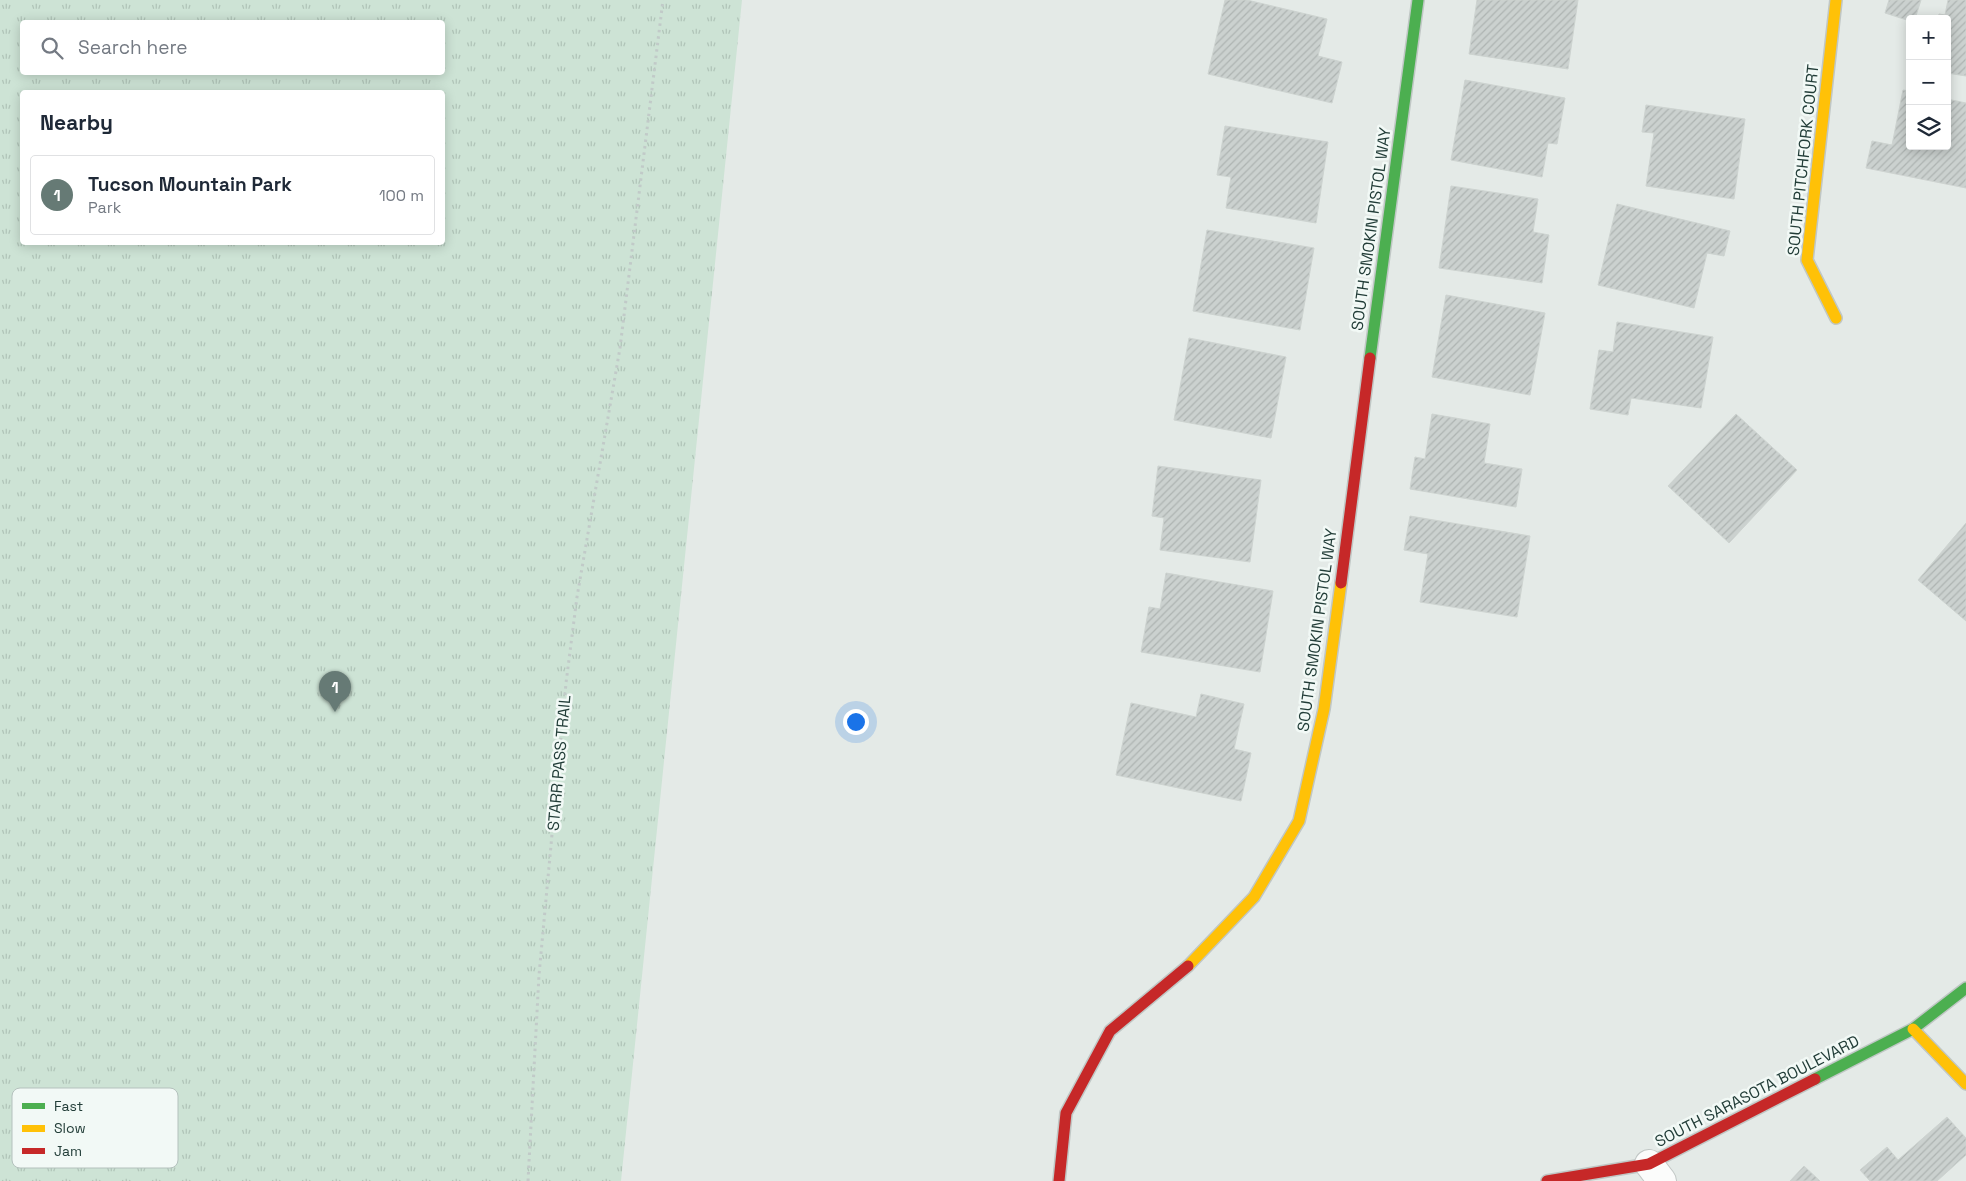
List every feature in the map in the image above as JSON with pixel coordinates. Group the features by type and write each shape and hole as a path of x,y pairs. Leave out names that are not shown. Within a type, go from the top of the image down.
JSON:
{"street":[{"name":"SOUTH SMOKIN PISTOL WAY","path":"1059,1181 1066,1113 1110,1031 1182,970 1254,897 1299,821 1324,709 1418,0"},
{"name":"SOUTH PITCHFORK COURT","path":"1836,0 1806,260 1836,318"},
{"name":"SOUTH SARASOTA BOULEVARD","path":"1547,1181 1655,1173 1913,1029 1966,988"},
{"path":"1913,1029 1966,1084"}],"path":[{"name":"STARR PASS TRAIL","path":"528,1181 539,975 566,683 577,597 620,348 663,0"}],"green space":[{"path":"0,0 742,0 621,1181 0,1181"}],"building":[{"path":"1225,0 1247,0 1327,19 1318,56 1342,62 1332,103 1208,74"},
{"path":"1477,0 1578,0 1568,69 1469,54"},
{"path":"1889,0 1921,0 1916,15 1906,15 1906,20 1885,13"},
{"path":"1948,0 1966,0 1966,76 1951,74 1951,15 1945,15"},
{"path":"1465,80 1565,98 1557,144 1548,143 1542,177 1451,160"},
{"path":"1903,90 1906,90 1906,150 1951,150 1951,100 1966,103 1966,188 1866,168 1872,141 1892,145"},
{"path":"1646,105 1745,119 1734,199 1646,186 1654,133 1642,132"},
{"path":"1225,126 1328,142 1316,223 1226,208 1231,177 1217,175"},
{"path":"1451,186 1538,199 1533,232 1549,235 1542,283 1439,268"},
{"path":"1617,204 1730,231 1724,256 1707,253 1694,308 1598,285"},
{"path":"1207,230 1314,248 1300,330 1193,311"},
{"path":"1446,295 1545,313 1530,395 1432,377"},
{"path":"1617,322 1713,337 1701,408 1631,398 1628,415 1590,409 1599,350 1613,352"},
{"path":"1189,338 1286,357 1271,438 1174,420"},
{"path":"1432,414 1490,424 1484,463 1522,469 1516,507 1410,489 1415,457 1425,459"},
{"path":"1736,414 1797,470 1729,543 1668,486"},
{"path":"1158,466 1261,480 1250,562 1160,550 1164,518 1152,516"},
{"path":"1410,516 1530,536 1517,617 1420,602 1428,554 1404,550"},
{"path":"1966,523 1966,621 1918,580"},
{"path":"1166,573 1273,591 1260,672 1141,652 1149,607 1160,609"},
{"path":"1201,694 1244,704 1234,749 1251,753 1241,801 1116,775 1131,703 1196,717"},
{"path":"1947,1117 1966,1138 1966,1155 1937,1181 1870,1181 1860,1170 1887,1147 1898,1160"},
{"path":"1804,1166 1820,1181 1790,1181"}],"traffic: fast":[{"path":"1370,358 1418,0"},
{"path":"1815,1079 1913,1029 1966,988"}],"traffic: slow":[{"path":"1836,0 1807,260 1836,318"},
{"path":"1188,966 1254,897 1299,821 1324,709 1341,583"},
{"path":"1913,1029 1966,1084"}],"traffic: jam":[{"path":"1341,583 1370,358"},
{"path":"1059,1181 1066,1113 1110,1031 1188,966"},
{"path":"1547,1181 1649,1164 1815,1079"}],"place":[{"name":"Tucson Mountain Park","path":"335,712"}]}
